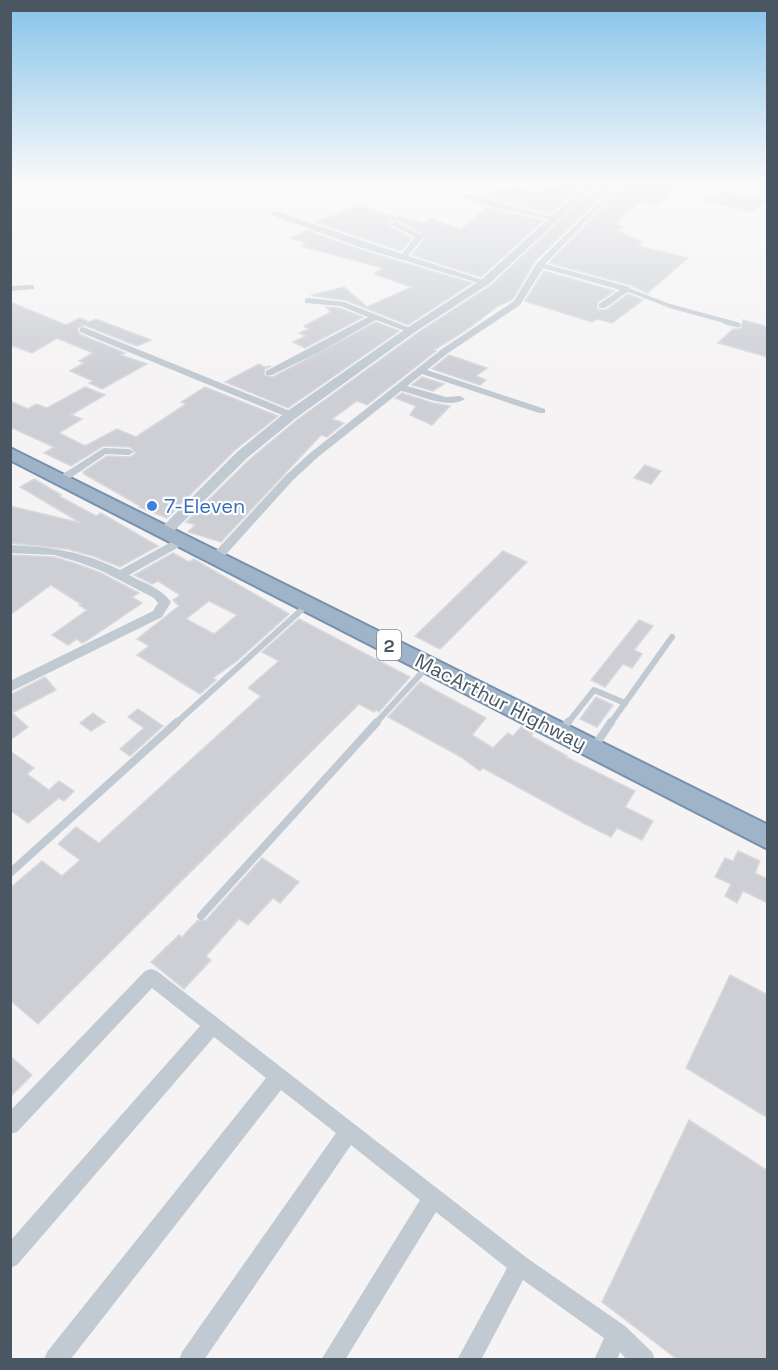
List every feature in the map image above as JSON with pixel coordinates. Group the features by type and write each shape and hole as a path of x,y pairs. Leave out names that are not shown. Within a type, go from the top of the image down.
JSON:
{"highway":[{"name":"MacArthur Highway","path":"10,453 768,838"}],"street":[{"path":"374,248 485,282"},
{"path":"403,258 411,248"},
{"path":"120,575 174,536 242,454 291,415 411,330 485,282 522,248"},
{"path":"217,557 301,466 399,387 472,332 517,303 540,265 557,248"},
{"path":"540,265 626,289"},
{"path":"10,289 31,287"},
{"path":"602,306 626,289"},
{"path":"308,302 333,302 411,330"},
{"path":"269,373 374,318"},
{"path":"83,330 291,415"},
{"path":"421,371 542,411"},
{"path":"399,387 446,400 460,399"},
{"path":"62,479 104,451 129,452"},
{"path":"10,549 55,551 94,563 164,599 165,606 158,614 10,687"},
{"path":"10,1125 151,977 520,1265 617,1334 644,1359"},
{"path":"10,1258 213,1025"},
{"path":"55,1359 279,1077"},
{"path":"190,1359 349,1131"},
{"path":"332,1359 434,1197"},
{"path":"468,1359 520,1265"},
{"path":"605,1359 617,1334"}],"lane":[{"path":"626,289 670,306 738,325"},
{"path":"10,873 308,604"},
{"path":"592,749 672,637"},
{"path":"201,916 429,665"},
{"path":"561,732 594,690 625,703"}],"building":[{"path":"308,248 355,248 472,283 408,325 345,300 312,295 344,287 367,307 412,287 374,274 383,268"},
{"path":"417,248 513,248 481,277 412,255"},
{"path":"531,248 548,248 535,261 513,299 498,306 465,331 434,350 436,351 367,405 357,401 332,419 344,423 327,437 321,435 221,542 188,532 195,525 186,522 249,460 297,420 416,334 490,286"},
{"path":"563,248 646,248 688,258 647,293 630,285 549,263"},
{"path":"544,271 615,291 598,302 599,310 606,310 628,294 643,300 612,323 597,319 592,322 525,301"},
{"path":"10,302 66,325 80,318 89,322 96,319 151,340 137,346 84,325 78,328 79,334 125,353 121,355 147,364 102,389 89,383 93,381 70,371 84,363 79,361 93,353 57,338 32,353 10,345"},
{"path":"326,307 339,308 363,317 305,348 293,342 306,336 299,333 309,329 304,326 331,312"},
{"path":"743,320 768,327 768,357 718,343 733,329 741,329"},
{"path":"376,322 399,331 288,408 225,382 259,364 264,367 271,366 265,369 264,375 273,377"},
{"path":"449,355 487,368 476,376 486,380 480,385 432,369"},
{"path":"422,377 444,384 433,391 412,385"},
{"path":"85,387 105,395 71,415 82,419 59,433 85,446 117,429 136,437 186,404 181,402 205,387 278,416 235,450 167,518 139,507 84,474 83,472 107,456 130,457 136,453 130,447 103,446 71,466 44,453 54,447 10,427 10,401 28,409 36,404 47,408"},
{"path":"402,393 450,406 432,425 410,415 416,406 395,398"},
{"path":"645,465 661,471 651,484 634,478"},
{"path":"34,479 96,516 101,513 158,546 120,567 67,549 10,543 10,506 81,523 20,487"},
{"path":"503,551 527,562 440,649 415,636"},
{"path":"173,553 189,562 194,559 289,614 237,661 213,678 216,680 200,694 137,655 149,646 137,639 179,606 173,600 180,595 158,581 152,584 134,575","holes":["209,601 237,615 214,634 186,619"]},
{"path":"10,555 54,557 77,564 101,573 139,593 132,597 142,603 86,641 82,643 77,639 68,645 52,635 87,610 51,585 10,615"},
{"path":"299,619 410,677 379,712 376,710 374,712 359,704 38,1024 10,1000 10,888 42,861 62,876 80,860 58,844 76,827 99,843 261,696 248,688 279,661 262,652"},
{"path":"639,620 653,626 634,650 642,654 632,668 623,664 605,687 591,680"},
{"path":"45,677 56,690 12,713 28,727 10,740 10,695"},
{"path":"420,682 486,718 472,735 493,748 508,733 513,736 521,727 533,734 531,736 566,757 635,791 625,807 653,821 642,840 617,828 611,837 483,768 480,771 461,757 388,717"},
{"path":"596,697 613,705 597,727 580,719"},
{"path":"138,709 163,726 130,756 120,749 144,728 128,717"},
{"path":"93,713 105,722 91,731 80,723"},
{"path":"10,751 34,768 27,774 49,790 59,781 74,791 64,801 59,798 28,823 10,810"},
{"path":"738,851 760,861 755,873 768,879 768,903 743,891 737,903 725,896 731,884 715,877 725,858 733,861"},
{"path":"262,858 299,882 280,903 273,898 248,925 239,919 206,956 211,960 184,989 151,962 179,935 182,937 197,921 206,920"},
{"path":"730,975 768,995 768,1118 686,1068"},
{"path":"10,1056 32,1075 10,1097"},
{"path":"689,1120 768,1171 768,1359 677,1359 602,1302"}],"place":[{"name":"7-Eleven","path":"152,506"}]}
